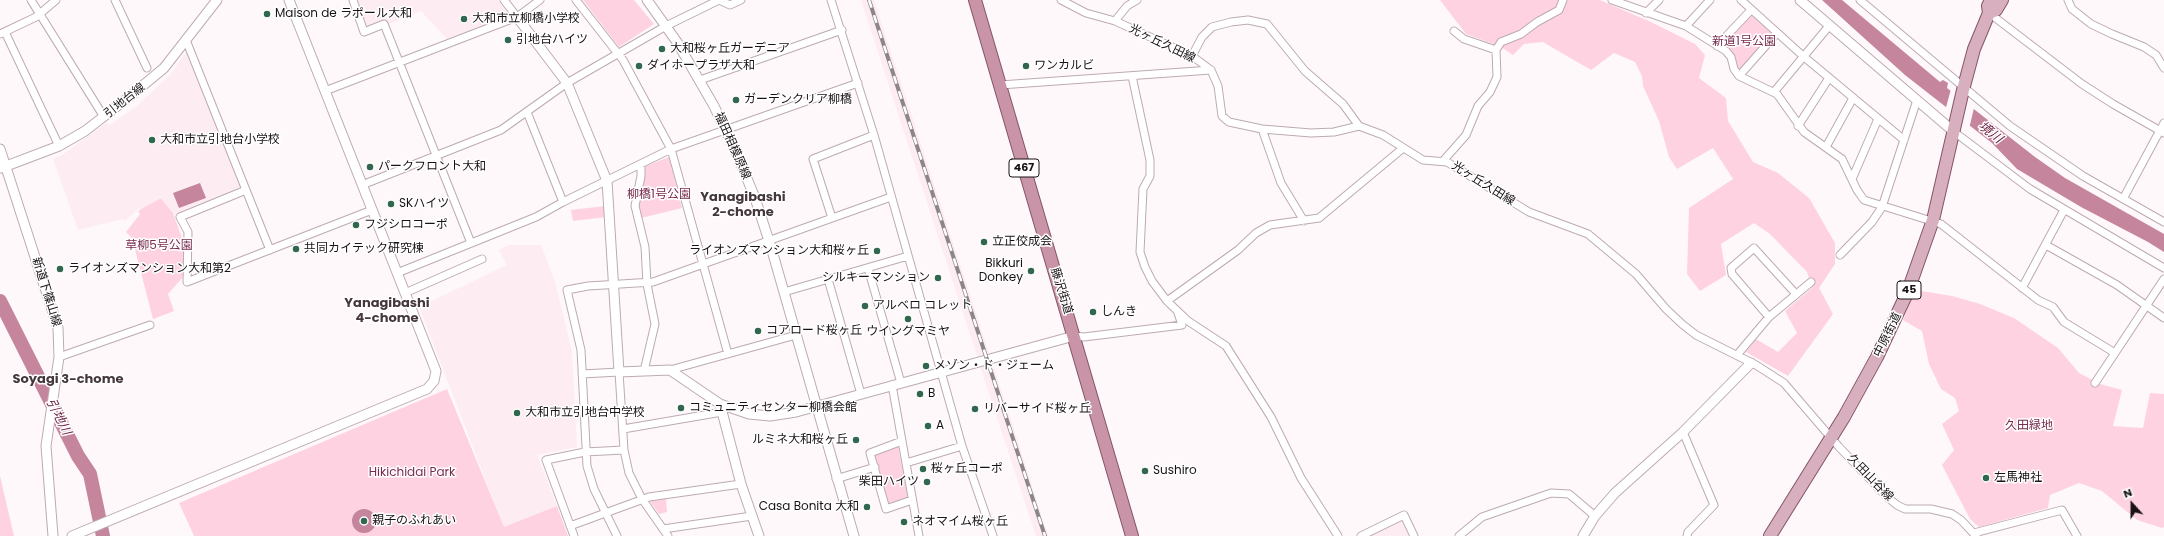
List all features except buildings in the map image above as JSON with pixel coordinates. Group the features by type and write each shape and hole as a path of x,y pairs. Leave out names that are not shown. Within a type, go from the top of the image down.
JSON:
{"highway":[{"name":"藤沢街道","path":"975,0 1132,536"}],"main road":[{"name":"45","path":"1964,88 1974,49 1989,13 1988,6 1991,0"},
{"name":"45","path":"1989,13 1996,10 2002,0"},
{"name":"中原街道","path":"1770,536 1832,437 1877,357 1898,313 1917,268 1932,220 1964,88"}],"street":[{"path":"30,0 104,117"},
{"path":"56,0 38,14 2,33 59,146"},
{"path":"115,0 147,68"},
{"name":"引地台線","path":"3,167 59,146 85,131 104,117 164,68 217,0"},
{"path":"72,536 427,389 434,381 436,371 289,0"},
{"path":"353,0 364,32 384,24 471,243"},
{"path":"504,0 567,83 607,181 624,450 629,473 642,499 668,536"},
{"path":"325,92 517,17 540,0"},
{"path":"576,0 618,53 671,149 728,354"},
{"name":"福田相模原線","path":"647,0 666,26 700,80 726,129 755,198 784,292 836,479 854,536"},
{"path":"362,185 501,130 567,83 666,26 719,0 730,5 740,0"},
{"path":"831,0 842,30 874,136 942,371 962,446 993,536"},
{"name":"光ヶ丘久田線","path":"1061,0 1086,13 1115,21 1192,56 1211,70"},
{"path":"1115,21 1127,6 1137,0"},
{"path":"1443,161 1466,135 1478,106 1490,92 1498,77 1496,50 1501,42 1521,34 1537,22 1560,10 1563,0"},
{"path":"1612,0 1686,26 1717,46 1726,50 1731,57 1734,69 1739,76 1774,92 1798,126 1842,159 1856,190 1864,200 1882,207 1932,220 1957,236 1984,260 2038,300 2053,307 2064,322 2115,353"},
{"path":"1646,12 1659,0"},
{"path":"1686,26 1710,0"},
{"path":"1741,0 1803,56 1904,140"},
{"path":"1800,0 1918,100 2030,189 2164,268"},
{"path":"1860,0 2010,126 2046,152 2164,222"},
{"path":"2068,0 2072,8 2091,24 2144,47 2156,55 2164,68"},
{"path":"1717,46 1751,10"},
{"path":"1989,13 2082,84 2162,131"},
{"path":"1000,86 1211,70 1218,86 1222,116 1229,122 1262,129 1311,133 1334,132 1359,126 1343,104 1305,71 1267,24 1248,20 1231,22 1212,27 1202,37 1192,56"},
{"path":"1774,92 1829,26"},
{"path":"700,80 842,30"},
{"path":"1454,31 1464,39 1496,50"},
{"path":"1739,76 1777,33"},
{"path":"186,40 270,250"},
{"path":"1132,76 1150,160 1150,176 1143,190 1140,252 1152,281 1167,301 1188,321 1226,346 1270,417 1301,478 1338,536"},
{"path":"1798,126 1829,78"},
{"path":"397,273 536,217 563,202 671,149 858,83"},
{"path":"1826,147 1853,98"},
{"path":"1840,255 1872,222 1882,207 1918,100"},
{"path":"527,112 563,202"},
{"path":"1852,179 1878,119"},
{"path":"2123,199 2162,131 2164,123"},
{"name":"光ヶ丘久田線","path":"1359,126 1383,135 1402,149 1423,160 1443,161 1529,212 1588,234 1636,274 1666,309 1682,324 1696,335 1751,363"},
{"path":"1262,129 1281,183 1304,221"},
{"path":"832,218 813,159 874,136"},
{"name":"新道下篠山線","path":"0,149 3,167 53,308 58,328 58,357 46,446 53,536"},
{"path":"1167,301 1238,250 1256,233 1270,226 1319,218 1402,149"},
{"path":"641,164 641,176 635,206 645,247 647,284 655,324 644,371"},
{"path":"246,190 180,217 188,232 188,282 372,210"},
{"path":"617,536 589,477 585,452 581,350 567,290 614,284 647,284 891,197"},
{"path":"2022,288 2064,210"},
{"path":"2046,245 2116,285 2164,318"},
{"path":"1769,317 1732,274 1731,268 1754,248 1796,294"},
{"path":"784,292 908,256"},
{"path":"405,293 482,259"},
{"path":"868,268 896,384 902,441 919,536"},
{"path":"828,279 861,394"},
{"path":"2095,382 2164,279"},
{"path":"1737,355 1769,317 1811,282"},
{"path":"623,429 721,408 749,414 770,416 816,406 1074,336 1084,337 1182,325 1178,311"},
{"path":"58,357 150,325"},
{"path":"582,374 670,370 796,335"},
{"path":"1583,536 1595,516 1634,474 1683,432 1751,363"},
{"name":"久田山谷線","path":"1751,363 1784,383 1887,497 1897,505 1905,509 1931,509 1952,514 1961,520 1975,534"},
{"path":"670,370 721,408 741,484 759,536"},
{"path":"1683,432 1714,505 1688,532 1687,536"},
{"path":"902,441 870,453 886,509 912,500"},
{"path":"906,463 962,446"},
{"path":"574,536 546,460 585,452 624,450"},
{"path":"836,479 874,467"},
{"path":"570,526 642,499 741,484"},
{"path":"1459,536 1482,517 1551,493 1569,494 1595,516"},
{"path":"1975,534 2062,510 2077,536"},
{"path":"1361,536 1404,515 1414,536"},
{"path":"663,529 752,516"}],"shaded area":[{"name":"大和市立柳橋小学校","path":"355,0 498,0 507,12 505,17 447,39 421,11 387,25 368,28 365,27"},
{"path":"861,0 874,0 989,353 977,356"},
{"name":"大和市立引地台小学校","path":"186,52 240,185 238,189 175,215 161,197 142,210 139,208 125,221 123,219 78,230 53,159 62,155 106,123 110,125 138,105 170,75"},
{"name":"大和市立引地台中学校","path":"509,245 541,245 555,282 572,351 577,447 537,455 557,506 504,528 419,307 507,265 499,250"},
{"path":"992,362 1048,536 1036,536 980,366"},
{"path":"1404,516 1413,536 1364,536"}],"green space":[{"path":"583,0 634,0 654,24 619,47"},
{"path":"1440,0 1600,0 1651,22 1695,44 1705,55 1699,78 1726,98 1728,121 1753,162 1778,173 1809,198 1835,243 1835,264 1819,288 1833,314 1788,376 1746,352 1756,339 1778,352 1797,333 1785,311 1812,288 1807,272 1770,234 1754,223 1721,244 1726,275 1700,291 1687,274 1689,208 1733,179 1713,148 1677,169 1669,157 1659,121 1643,86 1642,76 1635,62 1614,53 1591,70 1543,42 1524,44 1513,55 1501,47 1466,34"},
{"name":"新道1号公園","path":"1750,14 1772,33 1741,70 1737,70 1723,43"},
{"name":"柳橋1号公園","path":"669,157 682,208 641,218 639,205 646,166"},
{"name":"草柳5号公園","path":"161,198 173,213 183,241 183,277 168,294 174,311 153,319 132,238 126,232 140,214 138,211"},
{"path":"605,206 606,217 573,221 571,210"},
{"name":"久田緑地","path":"1915,290 1952,296 1980,304 2014,318 2058,348 2079,373 2100,384 2122,390 2113,426 2143,428 2150,393 2164,394 2164,527 2162,528 2137,520 2102,491 2079,483 2050,495 2048,508 1979,527 1970,519 1942,465 1954,450 1942,424 1959,411 1955,398 1941,389 1929,364 1922,331 1903,320"},
{"name":"Hikichidai Park","path":"447,389 504,527 557,506 568,536 194,536 179,503"},
{"path":"898,446 908,498 888,504 875,455"},
{"path":"0,476 14,536 0,536"},
{"path":"666,498 667,512 659,514 649,500"}],"water":[{"name":"境川","path":"1822,0 1842,0 1940,82 1943,80 1948,83 1947,88 2035,157 2065,178 2164,234 2164,252 2081,207 2017,169 1992,143 1905,75"},
{"path":"200,183 206,198 179,208 173,193"},
{"path":"364,509 372,513 376,521 372,529 364,533 356,529 352,521 356,513"}],"pier":[{"path":"1951,89 1974,108 1969,129 1945,111"}],"waterway":[{"name":"引地川","path":"0,301 78,456 90,474 103,536"}],"railway":[{"path":"869,0 1045,536"}],"place":[{"name":"Maison de ラポール大和","path":"267,14"},
{"name":"大和市立柳橋小学校","path":"464,19"},
{"name":"引地台ハイツ","path":"508,40"},
{"name":"大和桜ヶ丘ガーデニア","path":"662,49"},
{"name":"ダイホープラザ大和","path":"639,66"},
{"name":"ワンカルビ","path":"1026,66"},
{"name":"ガーデンクリア柳橋","path":"736,100"},
{"name":"大和市立引地台小学校","path":"152,140"},
{"name":"パークフロント大和","path":"370,167"},
{"name":"SKハイツ","path":"391,204"},
{"name":"フジシロコーポ","path":"356,225"},
{"name":"立正佼成会","path":"984,242"},
{"name":"共同カイテック研究棟","path":"296,249"},
{"name":"ライオンズマンション大和桜ヶ丘","path":"877,251"},
{"name":"ライオンズマンション大和第2","path":"60,269"},
{"name":"Bikkuri Donkey","path":"1031,271"},
{"name":"シルキーマンション","path":"938,278"},
{"name":"アルベロ コレット","path":"865,306"},
{"name":"しんき","path":"1093,312"},
{"name":"ウイングマミヤ","path":"908,319"},
{"name":"コアロード桜ヶ丘","path":"758,331"},
{"name":"メゾン・ド・ジェーム","path":"926,366"},
{"name":"B","path":"920,394"},
{"name":"コミュニティセンター柳橋会館","path":"681,408"},
{"name":"リバーサイド桜ヶ丘","path":"975,409"},
{"name":"大和市立引地台中学校","path":"517,413"},
{"name":"A","path":"928,426"},
{"name":"ルミネ大和桜ヶ丘","path":"856,440"},
{"name":"桜ヶ丘コーポ","path":"923,469"},
{"name":"Sushiro","path":"1145,471"},
{"name":"左馬神社","path":"1986,478"},
{"name":"柴田ハイツ","path":"927,482"},
{"name":"Casa Bonita 大和","path":"867,507"},
{"name":"親子のふれあい","path":"364,521"},
{"name":"ネオマイム桜ヶ丘","path":"904,522"}],"district":[{"name":"Yanagibashi 2-chome","path":"743,206"},
{"name":"Yanagibashi 4-chome","path":"387,312"},
{"name":"Soyagi 3-chome","path":"68,380"}]}
